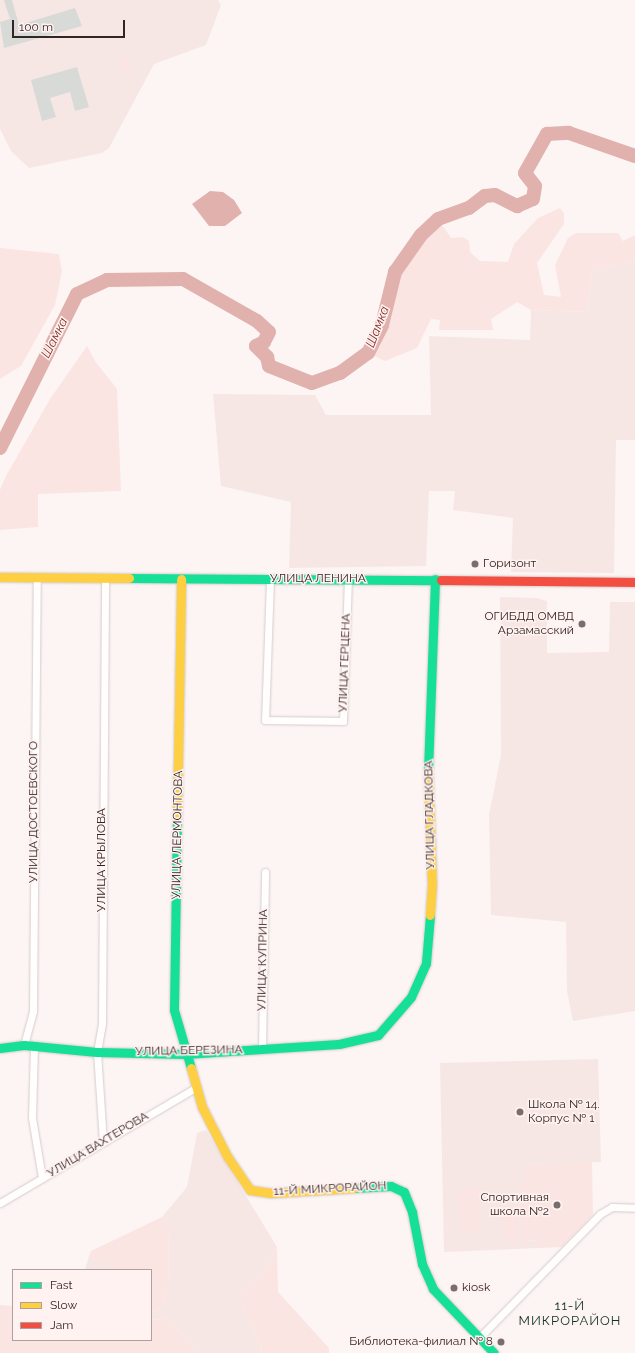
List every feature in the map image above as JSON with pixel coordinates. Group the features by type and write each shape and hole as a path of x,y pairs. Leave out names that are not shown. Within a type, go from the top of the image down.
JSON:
{"street":[{"name":"УЛИЦА ЛЕНИНА","path":"0,577 105,579 435,579 635,582"},
{"name":"УЛИЦА ДОСТОЕВСКОГО","path":"24,1045 33,1011 37,578"},
{"name":"УЛИЦА КРЫЛОВА","path":"103,1142 97,1052 102,1023 105,579"},
{"name":"УЛИЦА ЛЕРМОНТОВА","path":"181,579 174,1010 195,1088"},
{"name":"УЛИЦА ГЕРЦЕНА","path":"270,579 265,720 343,720 348,579"},
{"name":"УЛИЦА ГЛАДКОВА","path":"378,1035 411,997 426,963 432,884 427,805 435,579"},
{"name":"УЛИЦА КУПРИНА","path":"262,1049 265,872"},
{"name":"УЛИЦА БЕРЕЗИНА","path":"0,1048 24,1045 97,1052 185,1054 339,1044 378,1035"},
{"path":"34,1046 32,1118 42,1178"},
{"name":"УЛИЦА ВАХТЕРОВА","path":"0,1203 195,1088"},
{"name":"11-Й МИКРОРАЙОН","path":"195,1088 227,1156 250,1190 271,1193 391,1186 404,1192 412,1212 422,1264 430,1283 443,1301 494,1353"},
{"path":"479,1338 600,1214 612,1207 635,1208"}],"shaded area":[{"path":"0,0 218,0 221,5 206,45 154,64 109,148 102,153 29,168 11,151 0,129"},
{"path":"127,54 132,74 124,76 119,56"},
{"path":"210,191 223,192 234,200 242,213 225,226 209,226 192,204"},
{"path":"560,208 564,213 564,224 537,263 544,295 561,297 555,265 568,238 576,233 618,233 623,241 635,235 635,261 592,270 587,312 531,310 517,302 491,319 493,330 439,330 440,320 431,319 417,348 385,361 368,353 382,325 396,272 421,235 438,219 451,238 463,237 469,241 470,252 480,261 508,262 514,244 538,218"},
{"path":"0,248 59,254 62,271 55,305 21,366 0,379"},
{"path":"635,261 635,440 616,440 614,573 511,572 513,518 453,510 455,491 429,491 426,566 289,568 291,502 221,486 213,394 315,395 326,415 431,415 429,336 530,340 531,310 587,312 592,270"},
{"path":"87,346 95,361 117,389 121,491 38,494 38,527 0,530 0,490 6,476 50,399"},
{"path":"500,597 537,598 547,601 547,653 609,652 610,602 635,602 635,1011 573,1021 567,991 566,922 491,915 489,815 501,755"},
{"name":"Школа № 14. Корпус № 1","path":"598,1059 601,1162 527,1165 522,1241 538,1240 538,1248 444,1252 440,1063"},
{"path":"206,1130 277,1247 260,1278 238,1295 262,1349 259,1353 197,1353 168,1318 152,1320 152,1312 159,1309 165,1300 168,1284 169,1227 162,1217 187,1187 197,1133"},
{"name":"Спортивная школа №2","path":"592,1162 593,1215 562,1247 538,1248 538,1240 522,1241 521,1184 527,1165"},
{"path":"462,1188 477,1188 480,1192 481,1226 477,1231 464,1231 460,1227 458,1192"},
{"path":"506,1206 516,1206 519,1209 518,1242 508,1243 505,1240 503,1211"},
{"path":"162,1217 169,1227 168,1284 165,1300 159,1309 152,1312 152,1269 119,1269 89,1256 91,1251"},
{"path":"277,1247 278,1292 329,1348 329,1353 259,1353 262,1349 238,1295 260,1278"},
{"path":"89,1256 113,1264 120,1269 85,1269"},
{"path":"0,1305 12,1306 12,1341 152,1341 152,1320 168,1318 197,1353 0,1353"}],"building":[{"path":"4,0 12,0 19,25 75,8 82,26 4,48 0,22 10,19"},
{"path":"77,67 89,107 75,111 70,92 50,98 56,117 42,121 31,80"}],"waterway":[{"name":"Шамка","path":"0,448 77,294 107,280 183,279 257,321 269,332 264,342 256,346 267,357 269,366 312,383 340,373 368,353 382,325 395,272 421,235 438,219 469,208 485,196 495,195 517,206 533,199 535,186 525,173 547,134 569,133 635,156"}],"traffic: fast":[{"path":"129,578 441,580"},
{"path":"428,771 435,579"},
{"path":"177,817 174,1010 191,1068"},
{"path":"0,1048 24,1045 97,1052 185,1054 339,1044 378,1035 411,997 426,963 430,915"},
{"path":"354,1188 391,1186 404,1192 412,1212 422,1264 433,1289 494,1353"}],"traffic: slow":[{"path":"0,577 129,578"},
{"path":"177,817 181,579"},
{"path":"428,771 432,884 430,915"},
{"path":"191,1068 202,1107 227,1156 250,1190 271,1193 354,1188"}],"traffic: jam":[{"path":"441,580 635,582"}],"place":[{"name":"Горизонт","path":"475,564"},
{"name":"ОГИБДД ОМВД Арзамасский","path":"582,624"},
{"name":"Школа № 14. Корпус № 1","path":"520,1112"},
{"name":"Спортивная школа №2","path":"557,1205"},
{"name":"kiosk","path":"454,1288"},
{"name":"Библиотека-филиал № 8","path":"501,1342"}],"district":[{"name":"11-Й МИКРОРАЙОН","path":"570,1314"}]}
